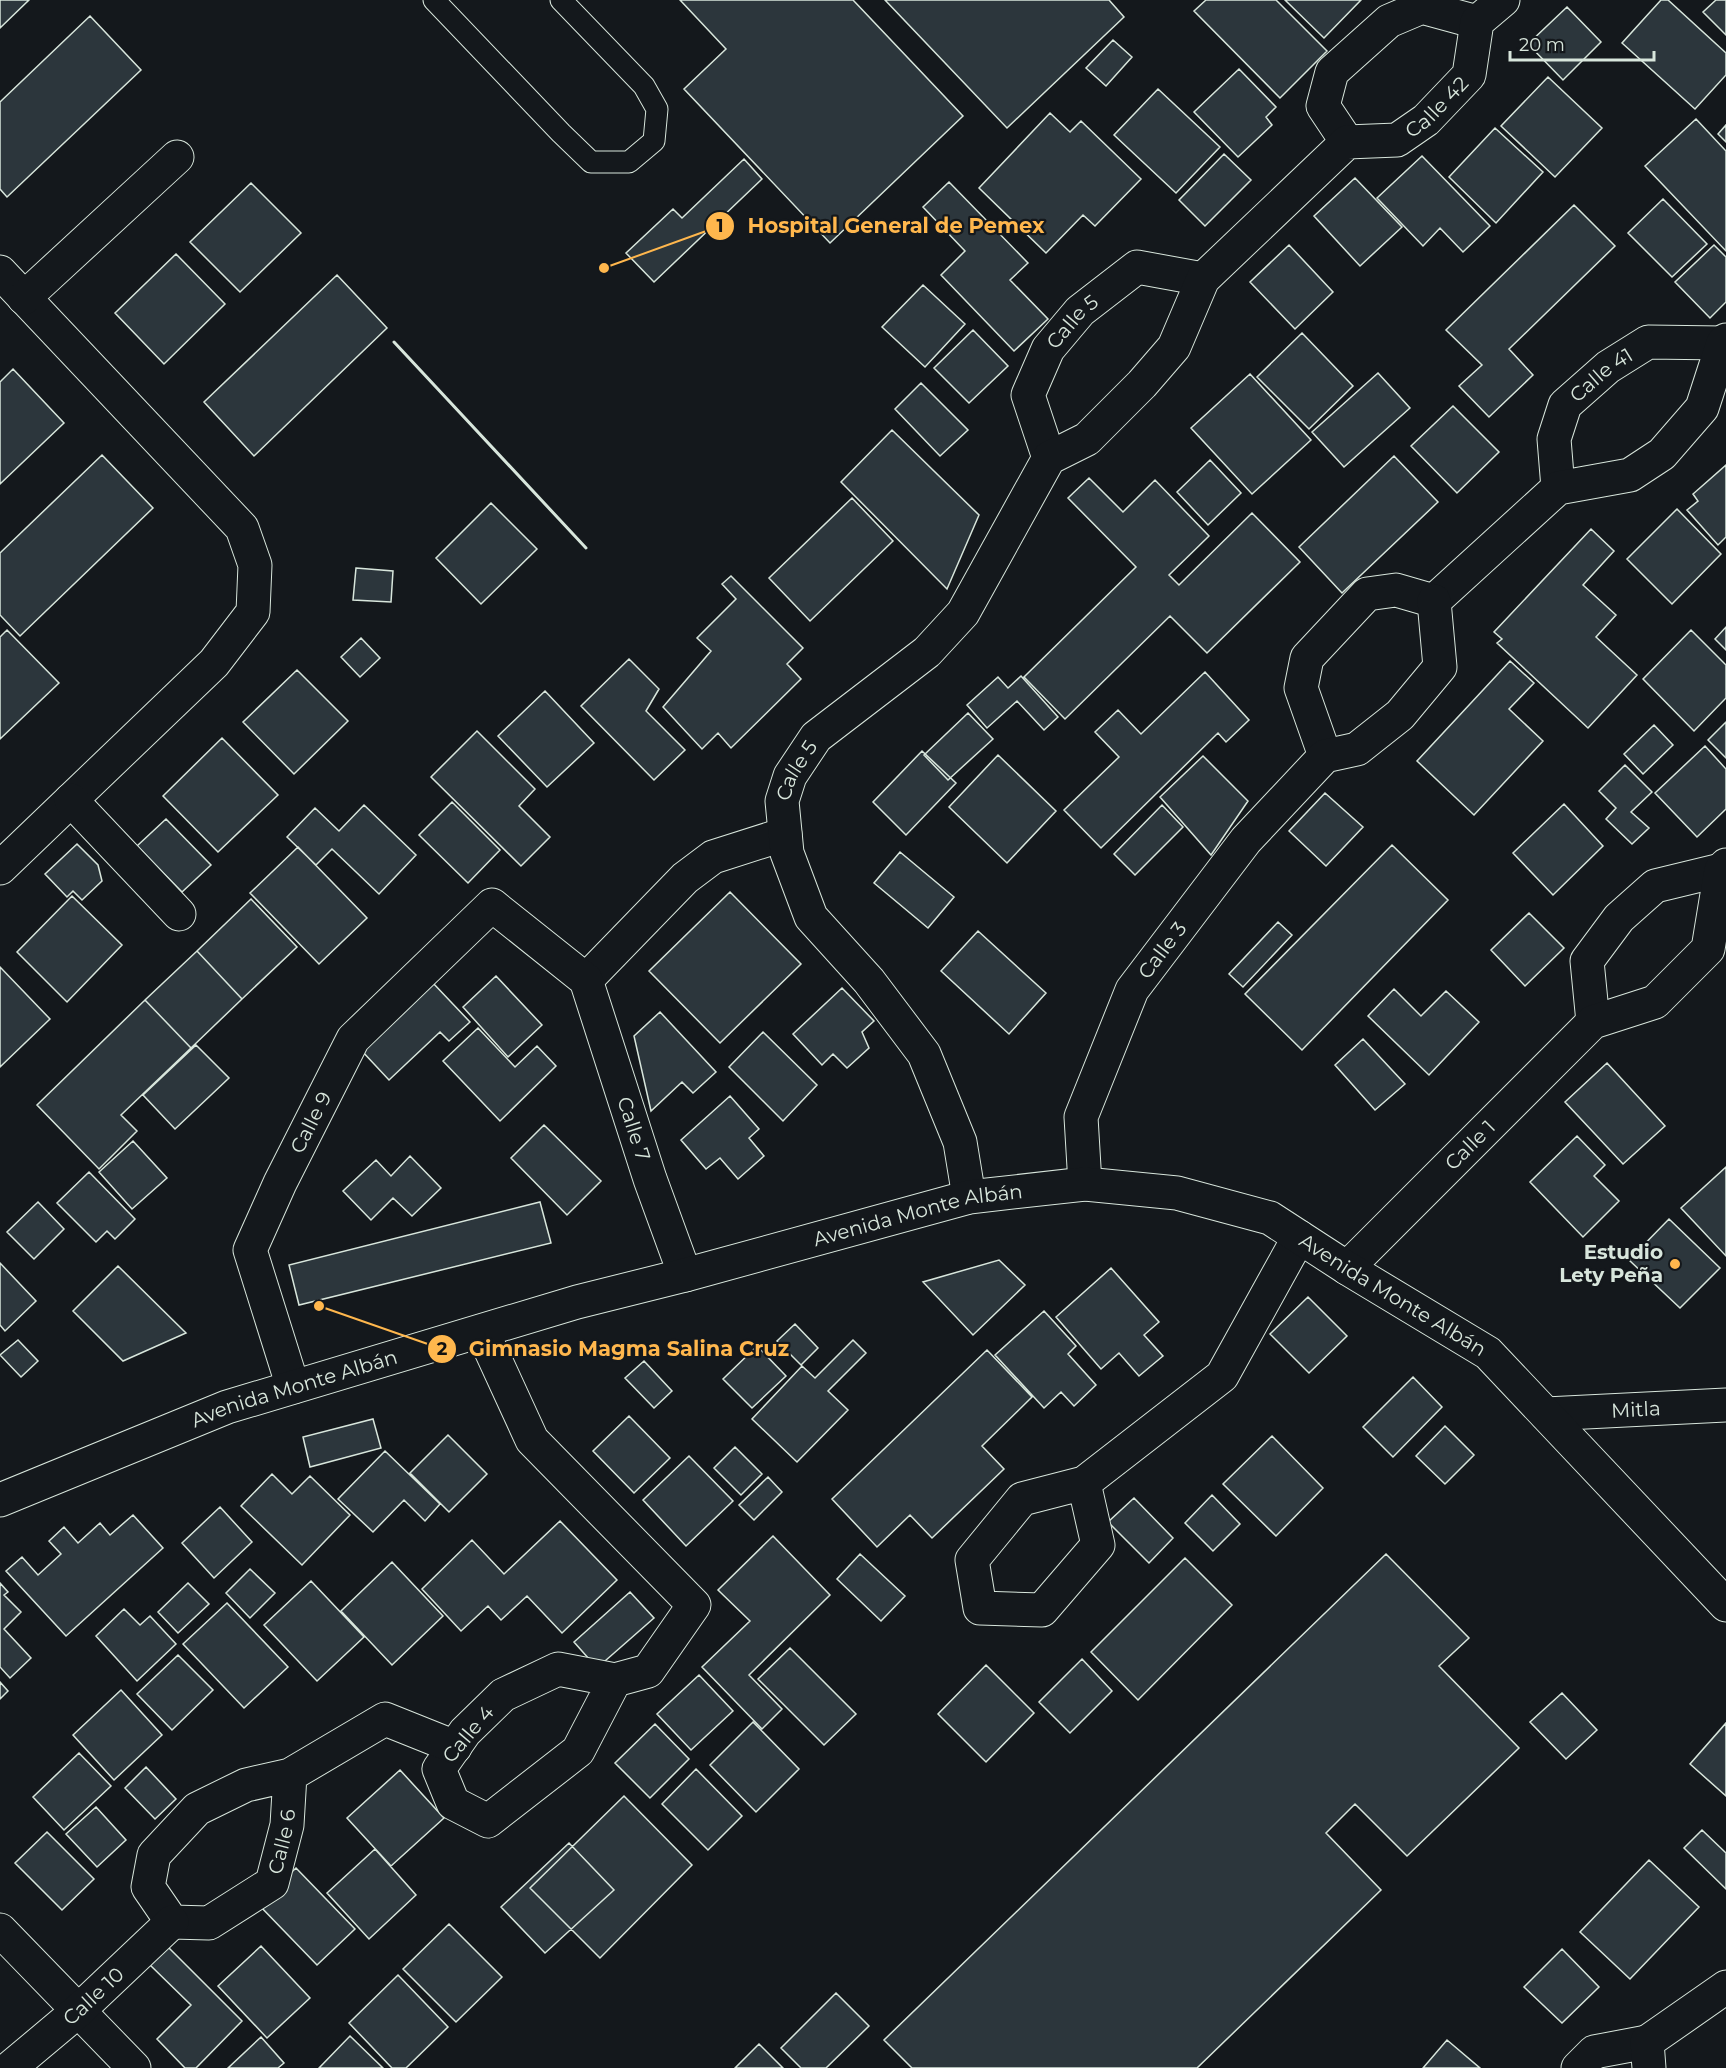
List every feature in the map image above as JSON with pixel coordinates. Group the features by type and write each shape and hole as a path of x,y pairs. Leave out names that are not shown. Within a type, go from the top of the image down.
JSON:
{"street":[{"path":"1049,458 1087,439 1142,384 1174,347 1203,279 1347,142 1323,106 1332,72 1389,21 1422,7 1477,22 1503,0"},
{"name":"Calle 42","path":"1347,142 1397,140 1426,120 1469,75 1477,22"},
{"path":"24,298 177,157"},
{"name":"Calle 5","path":"969,1197 960,1142 924,1054 869,981 811,918 787,853 782,801 790,776 816,737 927,652 963,613 1049,458 1028,395 1048,349 1080,311 1137,267 1203,279"},
{"path":"0,272 242,528 255,566 253,612 214,663 0,868"},
{"name":"Calle 41","path":"1648,342 1724,342 1702,408 1662,454 1630,475 1558,488 1554,439 1565,405 1608,367 1648,342"},
{"path":"1434,601 1558,488"},
{"path":"1396,590 1434,601 1440,667 1400,716 1357,749 1325,756 1300,688 1307,658 1367,594 1396,590"},
{"name":"Calle 3","path":"1085,1184 1081,1117 1132,990 1246,840 1325,756"},
{"path":"71,800 179,914"},
{"path":"586,980 685,878 713,857 785,834"},
{"name":"Calle 1","path":"1347,1268 1593,1022 1654,1002 1708,949 1723,867 1655,886 1619,918 1587,961 1593,1022"},
{"name":"Calle 9","path":"293,1387 250,1250 280,1183 353,1039 492,905 586,980"},
{"name":"Calle 7","path":"586,980 650,1179 686,1275"},
{"name":"Avenida Monte Albán","path":"0,1500 226,1407 577,1302 686,1275 969,1197 1085,1184 1177,1193 1270,1218 1347,1268 1488,1353 1726,1605"},
{"path":"1084,1483 1222,1376 1299,1237"},
{"name":"Calle 4","path":"483,1331 532,1440 694,1605 648,1671 615,1680 558,1669 503,1695 465,1732 439,1769 453,1803 488,1821 578,1751 615,1680"},
{"name":"Mitla","path":"1546,1414 1726,1405"},
{"name":"Calle 6","path":"290,1775 287,1825 272,1883 209,1923 172,1922 148,1887 154,1855 197,1809 246,1785 290,1775 385,1719 455,1747"},
{"name":"Calle 10","path":"10,2068 78,2011 172,1922"},
{"path":"0,1930 134,2068"},
{"path":"1578,2068 1594,2052 1648,2055 1726,1987"}],"lane":[{"path":"434,0 561,134 591,162 629,162 654,141 657,109 644,86 561,0"}],"building":[{"path":"0,0 29,0 0,28"},
{"path":"680,0 853,0 963,116 830,243 684,89 726,49"},
{"path":"885,0 1109,0 1124,17 1007,128"},
{"path":"1206,0 1276,0 1327,51 1280,98 1194,11"},
{"path":"1285,0 1361,0 1324,38"},
{"path":"1661,0 1668,0 1726,53 1726,75 1695,109 1622,43"},
{"path":"1716,0 1726,0 1726,35 1703,12"},
{"path":"1567,7 1601,42 1563,80 1528,44"},
{"path":"90,16 141,70 7,197 0,189 0,102"},
{"path":"1113,40 1132,57 1106,86 1086,68"},
{"path":"1239,69 1276,107 1266,117 1272,125 1238,157 1194,112"},
{"path":"1548,77 1602,128 1555,177 1501,126"},
{"path":"1158,89 1220,147 1176,193 1114,135"},
{"path":"1050,113 1070,132 1081,121 1141,179 1095,226 1083,215 1046,253 979,188"},
{"path":"1696,119 1726,151 1726,251 1645,166"},
{"path":"1726,125 1726,142 1718,134"},
{"path":"1495,128 1543,172 1496,223 1449,177"},
{"path":"1224,154 1251,180 1205,226 1179,200"},
{"path":"1422,156 1490,226 1463,252 1440,228 1423,246 1377,198"},
{"path":"744,159 762,179 654,282 626,253 673,209 682,218"},
{"path":"1355,178 1402,227 1360,266 1314,216"},
{"path":"949,182 1028,263 1010,280 1048,319 1014,351 941,275 965,251 923,207"},
{"path":"251,183 301,233 240,292 190,242"},
{"path":"1663,199 1707,244 1672,277 1628,233"},
{"path":"1574,205 1615,246 1509,349 1533,375 1489,417 1459,386 1482,365 1446,330"},
{"path":"1289,245 1333,292 1295,329 1250,282"},
{"path":"1714,245 1726,257 1726,302 1710,318 1675,282"},
{"path":"176,254 225,304 164,364 115,313"},
{"path":"337,275 387,328 254,456 204,402"},
{"path":"923,285 965,324 925,367 882,327"},
{"path":"973,330 1008,366 969,403 934,368"},
{"path":"1302,333 1353,386 1309,429 1257,377"},
{"path":"13,369 64,423 0,484 0,382"},
{"path":"1378,373 1410,408 1344,467 1312,432"},
{"path":"1250,374 1311,440 1252,494 1191,428"},
{"path":"921,383 968,430 940,456 895,409"},
{"path":"1453,406 1499,452 1457,493 1411,446"},
{"path":"892,430 979,515 947,589 841,482"},
{"path":"102,455 153,508 20,636 0,615 0,553"},
{"path":"1394,456 1438,502 1342,593 1299,547"},
{"path":"1210,460 1241,493 1208,525 1177,492"},
{"path":"1726,465 1726,537 1718,545 1687,510 1698,501 1693,494"},
{"path":"1089,478 1123,512 1155,480 1209,536 1169,575 1179,585 1252,513 1300,562 1207,653 1170,616 1065,719 1024,677 1136,567 1068,498"},
{"path":"852,498 893,541 810,621 769,578"},
{"path":"491,503 537,549 481,604 436,558"},
{"path":"1677,509 1721,554 1672,604 1627,559"},
{"path":"1591,529 1614,551 1583,585 1616,615 1596,637 1637,675 1588,728 1497,643 1502,639 1494,632"},
{"path":"356,568 393,571 391,602 353,600"},
{"path":"731,576 803,648 787,664 801,679 731,748 718,733 702,749 663,707 711,651 697,638 736,599 722,584"},
{"path":"1726,627 1726,650 1715,639"},
{"path":"7,630 59,683 0,739 0,637"},
{"path":"1691,630 1726,665 1726,698 1694,731 1643,679"},
{"path":"361,638 380,658 360,677 341,657"},
{"path":"629,659 659,689 646,711 685,750 654,780 581,706"},
{"path":"1510,661 1534,683 1509,709 1543,741 1474,815 1417,761"},
{"path":"297,670 348,721 294,774 243,722"},
{"path":"1205,672 1249,720 1226,742 1218,733 1101,848 1064,810 1119,757 1095,732 1118,710 1141,734"},
{"path":"1021,676 1058,717 1044,730 1017,701 987,728 967,705 998,677 1008,688"},
{"path":"545,691 594,743 547,787 498,736"},
{"path":"968,713 993,739 948,780 924,755"},
{"path":"1726,722 1726,758 1708,740"},
{"path":"1654,725 1673,745 1643,774 1624,754"},
{"path":"477,731 535,789 519,806 550,837 521,866 431,777"},
{"path":"222,738 278,795 218,852 163,796"},
{"path":"1705,746 1726,769 1726,809 1697,837 1655,793"},
{"path":"922,751 956,783 906,835 873,802"},
{"path":"998,755 1056,811 1007,863 949,807"},
{"path":"1203,756 1248,801 1211,855 1160,797"},
{"path":"1625,765 1652,792 1631,812 1649,828 1632,844 1606,819 1616,808 1599,791"},
{"path":"1325,793 1363,827 1326,866 1289,831"},
{"path":"452,802 500,850 468,883 419,835"},
{"path":"1564,804 1603,846 1553,895 1513,853"},
{"path":"364,805 416,855 379,894 332,849 316,865 287,837 315,808 339,831"},
{"path":"1162,805 1183,827 1135,875 1114,854"},
{"path":"166,819 211,865 182,892 137,846"},
{"path":"77,844 98,865 102,881 82,900 73,891 67,897 45,874"},
{"path":"1392,845 1448,900 1302,1050 1245,994"},
{"path":"298,847 367,918 319,964 250,893"},
{"path":"900,852 954,897 928,928 874,883"},
{"path":"730,892 801,964 720,1043 649,971"},
{"path":"72,896 122,945 67,1002 17,952"},
{"path":"251,899 297,947 242,999 197,951"},
{"path":"1529,913 1564,948 1525,986 1491,950"},
{"path":"1278,922 1292,935 1243,987 1229,974"},
{"path":"978,931 1046,993 1009,1034 941,971"},
{"path":"197,951 242,999 191,1048 145,1000"},
{"path":"0,967 50,1019 0,1067"},
{"path":"496,976 542,1025 508,1057 463,1007"},
{"path":"432,982 470,1022 449,1041 440,1032 389,1080 361,1050"},
{"path":"842,988 874,1021 862,1032 869,1048 847,1068 833,1054 822,1065 793,1034"},
{"path":"1394,989 1421,1016 1446,991 1479,1022 1429,1075 1368,1016"},
{"path":"145,1000 191,1048 121,1115 137,1131 99,1169 37,1105"},
{"path":"660,1012 716,1072 693,1093 682,1082 651,1111 634,1036"},
{"path":"478,1028 515,1067 537,1046 556,1066 500,1121 443,1061"},
{"path":"763,1032 817,1085 783,1121 729,1067"},
{"path":"1363,1039 1405,1084 1375,1110 1335,1065"},
{"path":"196,1045 229,1078 175,1129 143,1095"},
{"path":"1607,1063 1665,1126 1623,1164 1565,1102"},
{"path":"730,1096 759,1129 749,1138 764,1156 738,1179 720,1158 706,1169 681,1140"},
{"path":"544,1125 601,1181 567,1215 511,1158"},
{"path":"1577,1136 1605,1165 1594,1176 1619,1201 1583,1237 1530,1182"},
{"path":"133,1141 167,1178 132,1209 99,1172"},
{"path":"410,1156 441,1188 412,1216 393,1198 371,1220 343,1191 376,1160 391,1176"},
{"path":"1726,1167 1726,1256 1681,1208"},
{"path":"89,1172 135,1219 115,1239 107,1231 96,1242 57,1203"},
{"path":"38,1202 64,1229 34,1259 7,1232"},
{"path":"540,1202 551,1243 299,1305 289,1265"},
{"name":"Estudio Lety Peña","path":"1669,1219 1720,1268 1680,1308 1629,1260"},
{"path":"999,1260 1025,1285 973,1335 923,1282"},
{"path":"0,1263 36,1301 5,1331 0,1325"},
{"path":"118,1266 186,1333 123,1361 73,1311"},
{"path":"1111,1268 1159,1322 1144,1335 1163,1356 1139,1376 1119,1353 1101,1369 1056,1317"},
{"path":"1308,1297 1347,1336 1309,1373 1270,1334"},
{"path":"1044,1311 1076,1346 1068,1354 1096,1385 1074,1406 1061,1392 1044,1408 995,1355"},
{"path":"795,1324 818,1348 801,1365 777,1341"},
{"path":"18,1340 38,1361 21,1377 0,1355"},
{"path":"853,1340 866,1353 828,1391 848,1410 797,1462 752,1419 802,1366 815,1378"},
{"path":"757,1346 786,1376 752,1408 723,1379"},
{"path":"987,1350 1032,1397 982,1446 1004,1469 932,1538 910,1515 877,1547 832,1499"},
{"path":"644,1361 672,1391 654,1408 625,1378"},
{"path":"1413,1377 1442,1407 1393,1457 1363,1427"},
{"path":"629,1416 670,1458 634,1493 593,1451"},
{"path":"373,1419 381,1448 310,1467 303,1437"},
{"path":"1445,1426 1474,1455 1445,1484 1416,1456"},
{"path":"448,1435 487,1474 449,1512 410,1473"},
{"path":"1272,1436 1323,1488 1276,1536 1223,1484"},
{"path":"735,1447 762,1474 741,1495 714,1468"},
{"path":"385,1451 440,1504 425,1521 404,1500 373,1532 338,1499"},
{"path":"689,1456 733,1501 686,1546 643,1500"},
{"path":"272,1474 292,1494 310,1476 350,1515 302,1565 241,1506"},
{"path":"768,1477 782,1492 754,1520 739,1505"},
{"path":"1212,1495 1240,1524 1213,1551 1185,1523"},
{"path":"1134,1498 1173,1538 1149,1563 1108,1522"},
{"path":"220,1507 252,1542 214,1578 182,1543"},
{"path":"133,1515 163,1548 66,1636 6,1571 22,1557 38,1575 61,1554 49,1541 64,1527 78,1543 100,1523 110,1535"},
{"path":"560,1521 617,1580 562,1633 527,1596 501,1620 488,1606 461,1631 422,1589 472,1540 504,1574"},
{"path":"773,1536 830,1595 749,1675 782,1709 762,1729 702,1667 750,1621 718,1590"},
{"path":"860,1554 905,1596 881,1621 837,1579"},
{"path":"1386,1554 1469,1638 1439,1666 1519,1748 1407,1856 1355,1804 1326,1833 1381,1890 1197,2068 912,2068 884,2040"},
{"path":"1185,1558 1232,1605 1138,1700 1091,1652"},
{"path":"392,1562 443,1616 392,1665 341,1611"},
{"path":"250,1569 275,1593 250,1618 226,1593"},
{"path":"311,1581 364,1637 317,1681 264,1625"},
{"path":"0,1583 8,1592 4,1595 21,1612 4,1629 31,1658 10,1678 0,1667"},
{"path":"188,1583 209,1604 178,1633 158,1612"},
{"path":"630,1592 654,1618 597,1668 574,1642"},
{"path":"227,1603 288,1667 244,1708 183,1644"},
{"path":"124,1609 140,1625 150,1616 176,1644 137,1681 96,1636"},
{"path":"790,1648 856,1714 824,1745 758,1679"},
{"path":"178,1655 213,1690 172,1730 137,1694"},
{"path":"1082,1659 1112,1691 1070,1733 1039,1702"},
{"path":"986,1665 1034,1713 986,1762 938,1714"},
{"path":"699,1675 733,1711 691,1750 657,1714"},
{"path":"0,1682 8,1691 0,1699"},
{"path":"121,1690 162,1735 114,1780 73,1735"},
{"path":"1562,1693 1597,1730 1566,1759 1530,1722"},
{"path":"753,1722 799,1769 756,1812 710,1765"},
{"path":"1726,1723 1726,1796 1690,1764"},
{"path":"655,1724 689,1759 650,1798 615,1763"},
{"path":"79,1753 111,1786 64,1830 33,1797"},
{"path":"146,1767 176,1799 155,1819 125,1788"},
{"path":"696,1769 742,1816 708,1850 662,1804"},
{"path":"400,1770 444,1818 391,1866 347,1818"},
{"path":"624,1796 692,1865 600,1958 530,1888"},
{"path":"96,1807 126,1840 97,1867 66,1834"},
{"path":"1702,1830 1726,1853 1726,1889 1684,1848"},
{"path":"47,1832 94,1879 62,1910 15,1863"},
{"path":"569,1843 614,1890 545,1953 501,1907"},
{"path":"375,1849 416,1895 369,1939 327,1893"},
{"path":"1649,1860 1699,1907 1630,1979 1580,1932"},
{"path":"296,1868 355,1929 317,1965 258,1904"},
{"path":"449,1924 502,1977 456,2022 403,1969"},
{"path":"167,1946 242,2021 196,2068 185,2068 157,2039 191,2005 149,1964"},
{"path":"261,1946 310,1998 267,2038 218,1986"},
{"path":"1562,1949 1599,1987 1562,2023 1524,1987"},
{"path":"398,1975 448,2027 406,2068 392,2068 349,2023"},
{"path":"836,1993 869,2026 826,2068 801,2068 781,2048"},
{"path":"350,2036 383,2068 319,2068"},
{"path":"261,2037 284,2063 278,2068 228,2068"},
{"path":"1447,2040 1480,2068 1423,2068"},
{"path":"759,2044 783,2068 735,2068"}],"wall":[{"path":"394,342 586,548"}],"place":[{"name":"Hospital General de Pemex","path":"604,268"},
{"name":"Estudio Lety Peña","path":"1675,1264"},
{"name":"Gimnasio Magma Salina Cruz","path":"319,1306"}]}
